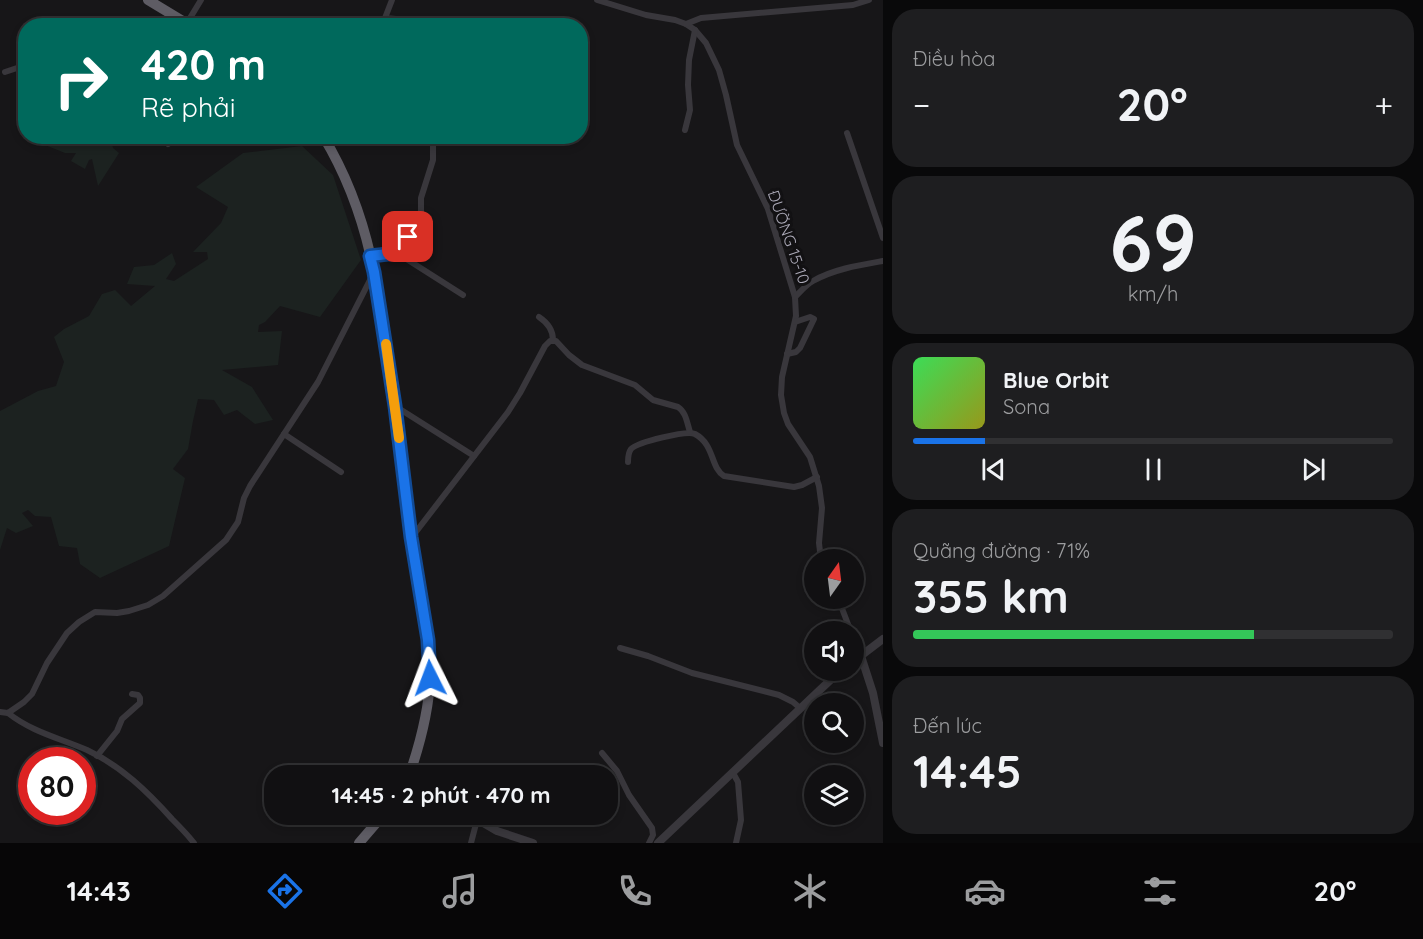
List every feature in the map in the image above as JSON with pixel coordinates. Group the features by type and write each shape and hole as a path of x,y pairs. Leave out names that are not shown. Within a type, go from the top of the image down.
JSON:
{"highway":[{"path":"148,0 179,18"},
{"path":"327,144 343,172 358,214 374,272 395,406 411,537 428,640 430,678 424,727 413,765"},
{"path":"359,843 375,825"}],"street":[{"path":"192,18 201,0"},
{"path":"385,18 392,0"},
{"name":"ĐƯỜNG 15-10","path":"597,0 686,24 695,30 706,43 719,70 737,145 768,209 795,297 795,322 781,384 784,413 791,429 810,457 817,477 822,503 820,549"},
{"path":"686,24 701,18 853,5 869,0"},
{"path":"685,130 690,110 689,67 695,30"},
{"path":"5,72 18,68"},
{"path":"848,133 883,238"},
{"path":"397,253 421,218 421,198 433,160 433,144"},
{"path":"370,256 397,253 463,295"},
{"path":"795,297 820,278 851,267 883,261"},
{"path":"8,713 28,698 67,633 79,622 95,612 117,613 148,605 163,596 226,540 238,522 244,498 250,486 318,382 374,272"},
{"path":"539,317 549,325 553,340"},
{"path":"788,354 800,348 814,320 810,317 795,322"},
{"path":"553,340 582,364 635,385 653,400 678,407 685,415 690,432"},
{"path":"411,537 517,399 545,346 553,340"},
{"path":"395,406 474,456"},
{"path":"628,462 628,454 634,447 671,435 690,432 697,435 707,445 718,470 724,476 794,487 817,477"},
{"path":"284,434 341,472"},
{"path":"864,653 883,639"},
{"path":"620,648 692,673 779,695 800,708"},
{"path":"864,673 873,693 883,743"},
{"path":"658,843 829,681"},
{"path":"97,756 117,732 122,719 140,703 138,695 132,694"},
{"path":"0,712 8,713 25,726 74,745 116,767 142,788 190,842"},
{"path":"602,753 615,768 629,795 652,828 649,843"},
{"path":"733,773 738,782 741,820 736,843"},
{"path":"471,843 476,825"},
{"path":"486,825 514,840 533,843"}],"shaded area":[{"path":"112,144 119,153 98,186 92,159 89,160 85,169 71,161 76,153 65,153 45,145"},
{"path":"302,146 333,175 361,260 320,317 280,306 265,322 259,325 258,332 282,331 278,365 222,370 252,387 273,420 255,424 237,410 224,415 214,400 198,399 188,449 173,469 185,478 169,546 100,578 80,564 77,548 59,546 51,517 35,516 28,510 22,513 33,526 16,533 7,528 0,550 0,411 38,391 56,386 64,362 54,337 89,316 102,294 115,290 131,306 155,286 127,284 134,267 154,265 172,253 176,264 166,279 174,281 208,259 207,252 193,252 221,223 228,207 196,187 243,153"}],"slow traffic":[{"path":"386,344 399,438"}],"route":[{"path":"408,237 397,253 370,256 395,406 411,537 428,640 430,678"}]}
